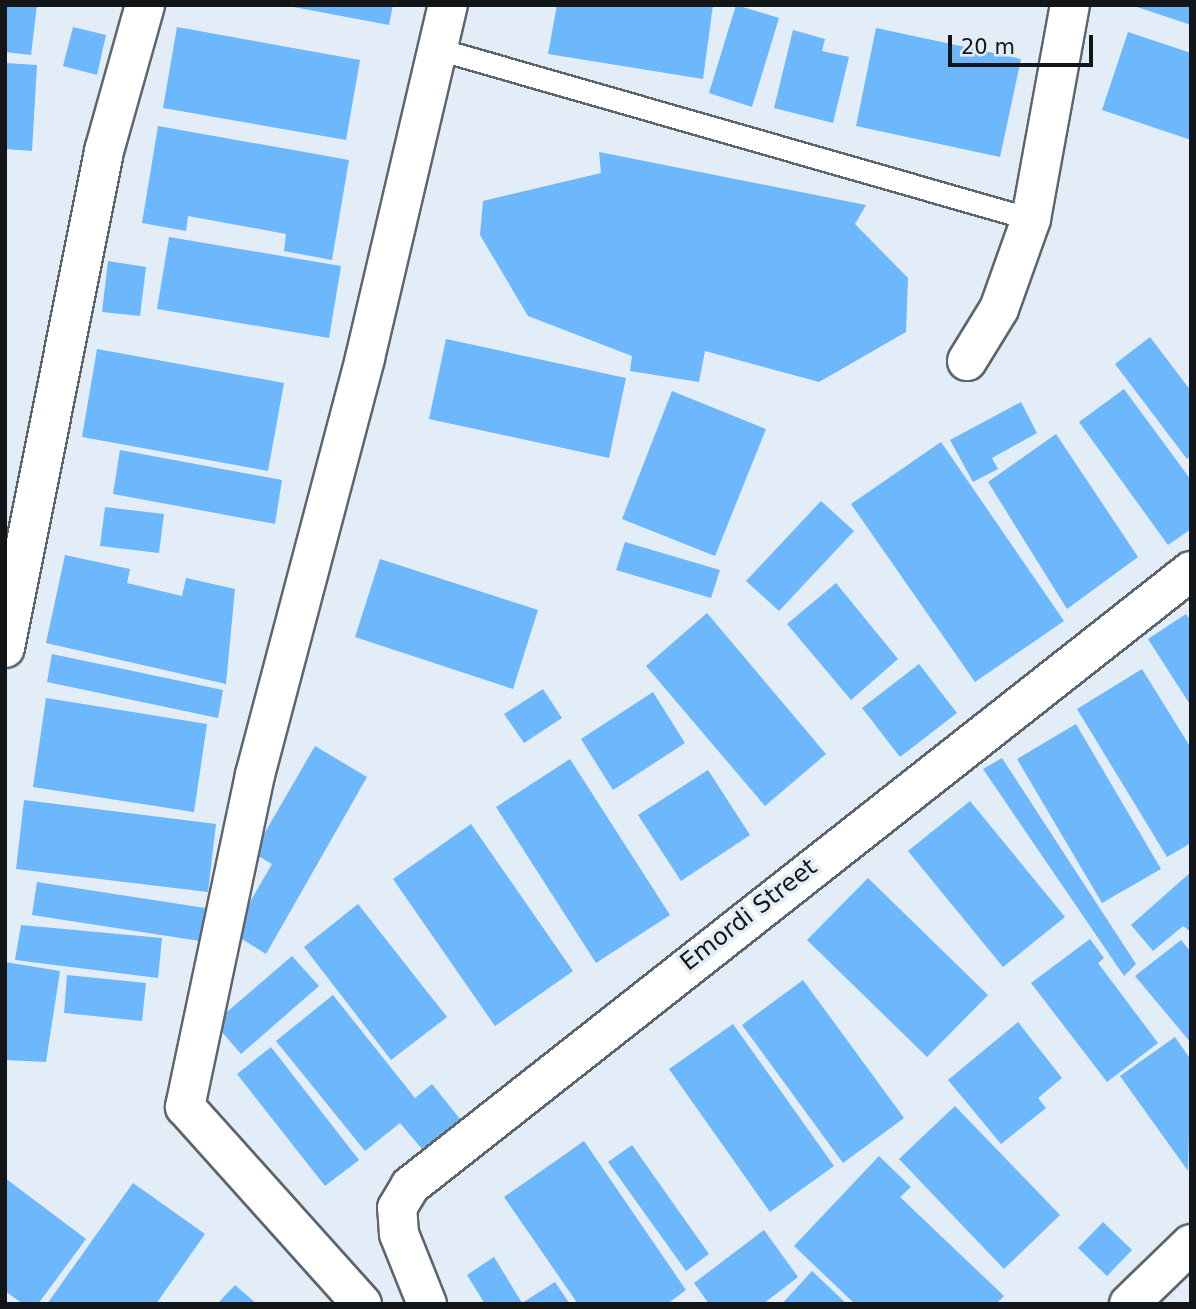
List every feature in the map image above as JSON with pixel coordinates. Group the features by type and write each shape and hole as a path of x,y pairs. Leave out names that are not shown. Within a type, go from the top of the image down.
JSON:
{"street":[{"path":"5,648 104,151 145,5"},
{"path":"362,1304 185,1107 255,775 365,358 448,5"},
{"path":"967,361 999,309 1031,219 1070,5"},
{"name":"Emordi Street","path":"427,1304 399,1234 397,1208 410,1186 1191,571"},
{"path":"1129,1304 1185,1262"}],"lane":[{"path":"439,49 1031,219"}],"building":[{"path":"5,5 37,5 31,55 5,52"},
{"path":"283,5 393,5 389,25"},
{"path":"557,5 713,5 703,79 548,54"},
{"path":"736,5 779,18 752,107 709,93"},
{"path":"1191,5 1191,25 1134,6"},
{"path":"73,27 106,35 97,75 63,66"},
{"path":"177,27 360,60 346,140 163,108"},
{"path":"876,28 1021,59 1000,157 856,126"},
{"path":"793,30 825,39 822,51 849,57 833,123 774,108"},
{"path":"1128,32 1191,53 1191,140 1102,110"},
{"path":"5,63 37,65 32,151 5,149"},
{"path":"158,126 349,160 332,260 284,251 286,234 188,216 186,231 142,223"},
{"path":"599,152 866,205 855,224 908,278 906,332 819,382 705,351 699,382 630,371 632,356 528,316 480,235 483,201 601,173"},
{"path":"169,237 341,266 329,338 157,309"},
{"path":"108,261 146,267 140,316 102,312"},
{"path":"1150,337 1191,391 1191,456 1187,459 1115,364"},
{"path":"446,339 626,378 609,458 429,419"},
{"path":"97,349 284,383 268,471 82,437"},
{"path":"1124,389 1191,480 1191,529 1168,545 1079,422"},
{"path":"672,391 766,429 715,556 622,519"},
{"path":"1021,402 1037,433 992,458 998,469 973,482 950,440"},
{"path":"1056,434 1138,557 1067,609 988,482"},
{"path":"941,442 1064,621 975,682 851,504"},
{"path":"120,450 282,480 275,524 113,494"},
{"path":"821,501 854,531 779,611 746,581"},
{"path":"105,507 164,514 159,553 100,546"},
{"path":"625,542 720,570 711,598 616,570"},
{"path":"65,555 130,569 127,583 182,596 186,578 235,589 226,684 46,643"},
{"path":"380,559 538,610 513,689 355,637"},
{"path":"836,583 898,659 851,700 787,624"},
{"path":"707,613 826,754 765,806 646,666"},
{"path":"1186,614 1191,621 1191,706 1148,639"},
{"path":"52,654 223,690 218,718 47,682"},
{"path":"919,664 957,713 900,757 862,708"},
{"path":"1142,669 1191,748 1191,843 1167,857 1077,709"},
{"path":"543,689 562,718 524,743 504,714"},
{"path":"653,692 685,743 613,790 581,739"},
{"path":"46,698 207,724 194,812 33,787"},
{"path":"1076,724 1161,869 1102,903 1017,759"},
{"path":"315,746 367,777 266,954 232,933 272,864 253,853"},
{"path":"1002,758 1136,964 1124,976 983,769"},
{"path":"570,759 670,915 596,963 496,807"},
{"path":"708,770 750,835 681,881 638,815"},
{"path":"24,800 216,824 208,892 16,869"},
{"path":"970,801 1065,917 1003,967 908,851"},
{"path":"471,824 573,971 495,1026 393,879"},
{"path":"1191,872 1191,932 1183,926 1153,951 1131,925"},
{"path":"868,878 988,995 927,1057 807,940"},
{"path":"37,882 205,908 200,941 32,915"},
{"path":"358,904 447,1017 391,1060 304,947"},
{"path":"21,925 162,938 158,978 15,960"},
{"path":"1090,939 1104,958 1098,963 1158,1043 1107,1082 1031,983"},
{"path":"1181,940 1191,952 1191,1043 1135,976"},
{"path":"292,956 319,986 241,1054 214,1023"},
{"path":"5,962 60,971 46,1062 5,1060"},
{"path":"67,975 146,983 142,1021 64,1013"},
{"path":"803,980 904,1118 843,1163 742,1025"},
{"path":"333,995 415,1098 432,1084 460,1119 422,1149 400,1123 365,1151 276,1041"},
{"path":"1018,1022 1062,1078 1038,1098 1046,1108 1001,1144 948,1080"},
{"path":"733,1024 834,1166 770,1212 669,1069"},
{"path":"1175,1037 1191,1060 1188,1171 1120,1076"},
{"path":"271,1047 359,1160 325,1186 237,1074"},
{"path":"955,1106 1060,1215 1004,1269 899,1159"},
{"path":"584,1141 686,1290 667,1304 578,1304 504,1197"},
{"path":"632,1145 709,1254 686,1271 608,1162"},
{"path":"879,1156 911,1187 900,1197 1004,1296 996,1304 855,1304 794,1246"},
{"path":"5,1178 86,1239 38,1304 23,1304 5,1291"},
{"path":"133,1183 205,1234 156,1304 47,1304"},
{"path":"1103,1222 1132,1250 1107,1276 1078,1248"},
{"path":"764,1230 798,1277 763,1304 709,1304 694,1283"},
{"path":"494,1257 522,1303 555,1282 570,1304 485,1304 467,1275"},
{"path":"812,1271 847,1304 782,1304"},
{"path":"235,1285 257,1304 217,1304"}]}
